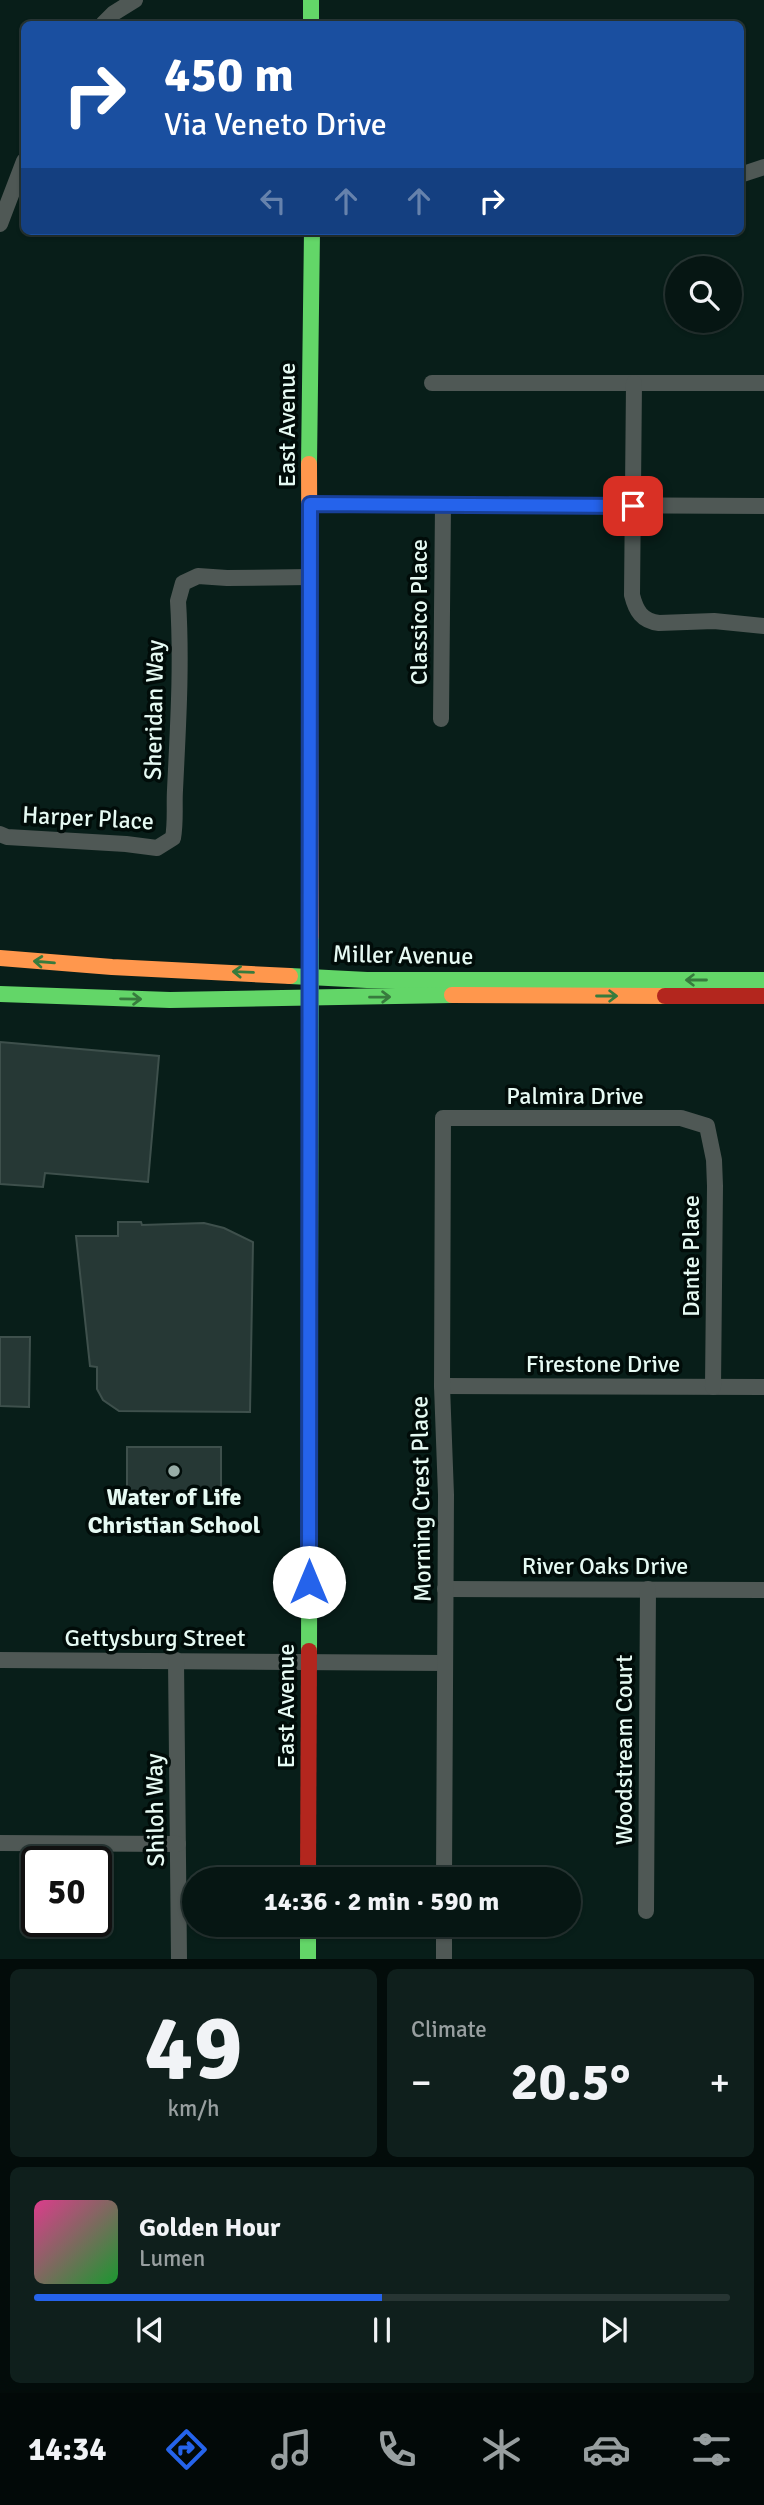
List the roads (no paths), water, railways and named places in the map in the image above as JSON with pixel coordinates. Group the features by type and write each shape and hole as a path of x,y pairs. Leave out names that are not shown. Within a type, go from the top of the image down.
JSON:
{"main road":[{"path":"311,0 311,21"},
{"name":"East Avenue","path":"308,1867 312,235"},
{"name":"Miller Avenue","path":"0,958 112,967 367,979 764,980"},
{"name":"Miller Avenue","path":"0,994 170,1000 764,996"},
{"path":"308,1937 308,1959"}],"street":[{"path":"106,21 135,0"},
{"path":"744,173 764,167"},
{"path":"0,224 21,169"},
{"path":"432,383 764,383"},
{"path":"634,383 632,595 638,613 644,619 659,623 714,621 764,625"},
{"path":"310,504 764,506"},
{"name":"Classico Place","path":"441,719 443,505"},
{"name":"Sheridan Way","path":"173,838 177,821 175,794 179,735 178,601 183,583 198,576 310,577"},
{"name":"Harper Place","path":"0,834 7,837 157,848 173,838"},
{"name":"Palmira Drive","path":"443,1118 681,1118 707,1126"},
{"name":"Morning Crest Place","path":"443,1118 442,1386 446,1495 444,1867"},
{"name":"Dante Place","path":"707,1126 714,1160 715,1186 713,1387"},
{"name":"Firestone Drive","path":"442,1386 764,1387"},
{"name":"River Oaks Drive","path":"445,1589 764,1590"},
{"name":"Woodstream Court","path":"646,1911 648,1589"},
{"name":"Gettysburg Street","path":"0,1660 445,1663"},
{"name":"Shiloh Way","path":"176,1660 179,1959"},
{"path":"0,1843 178,1844"},
{"path":"444,1937 444,1959"}],"place":[{"name":"Water of Life Christian School","path":"174,1471"}]}
